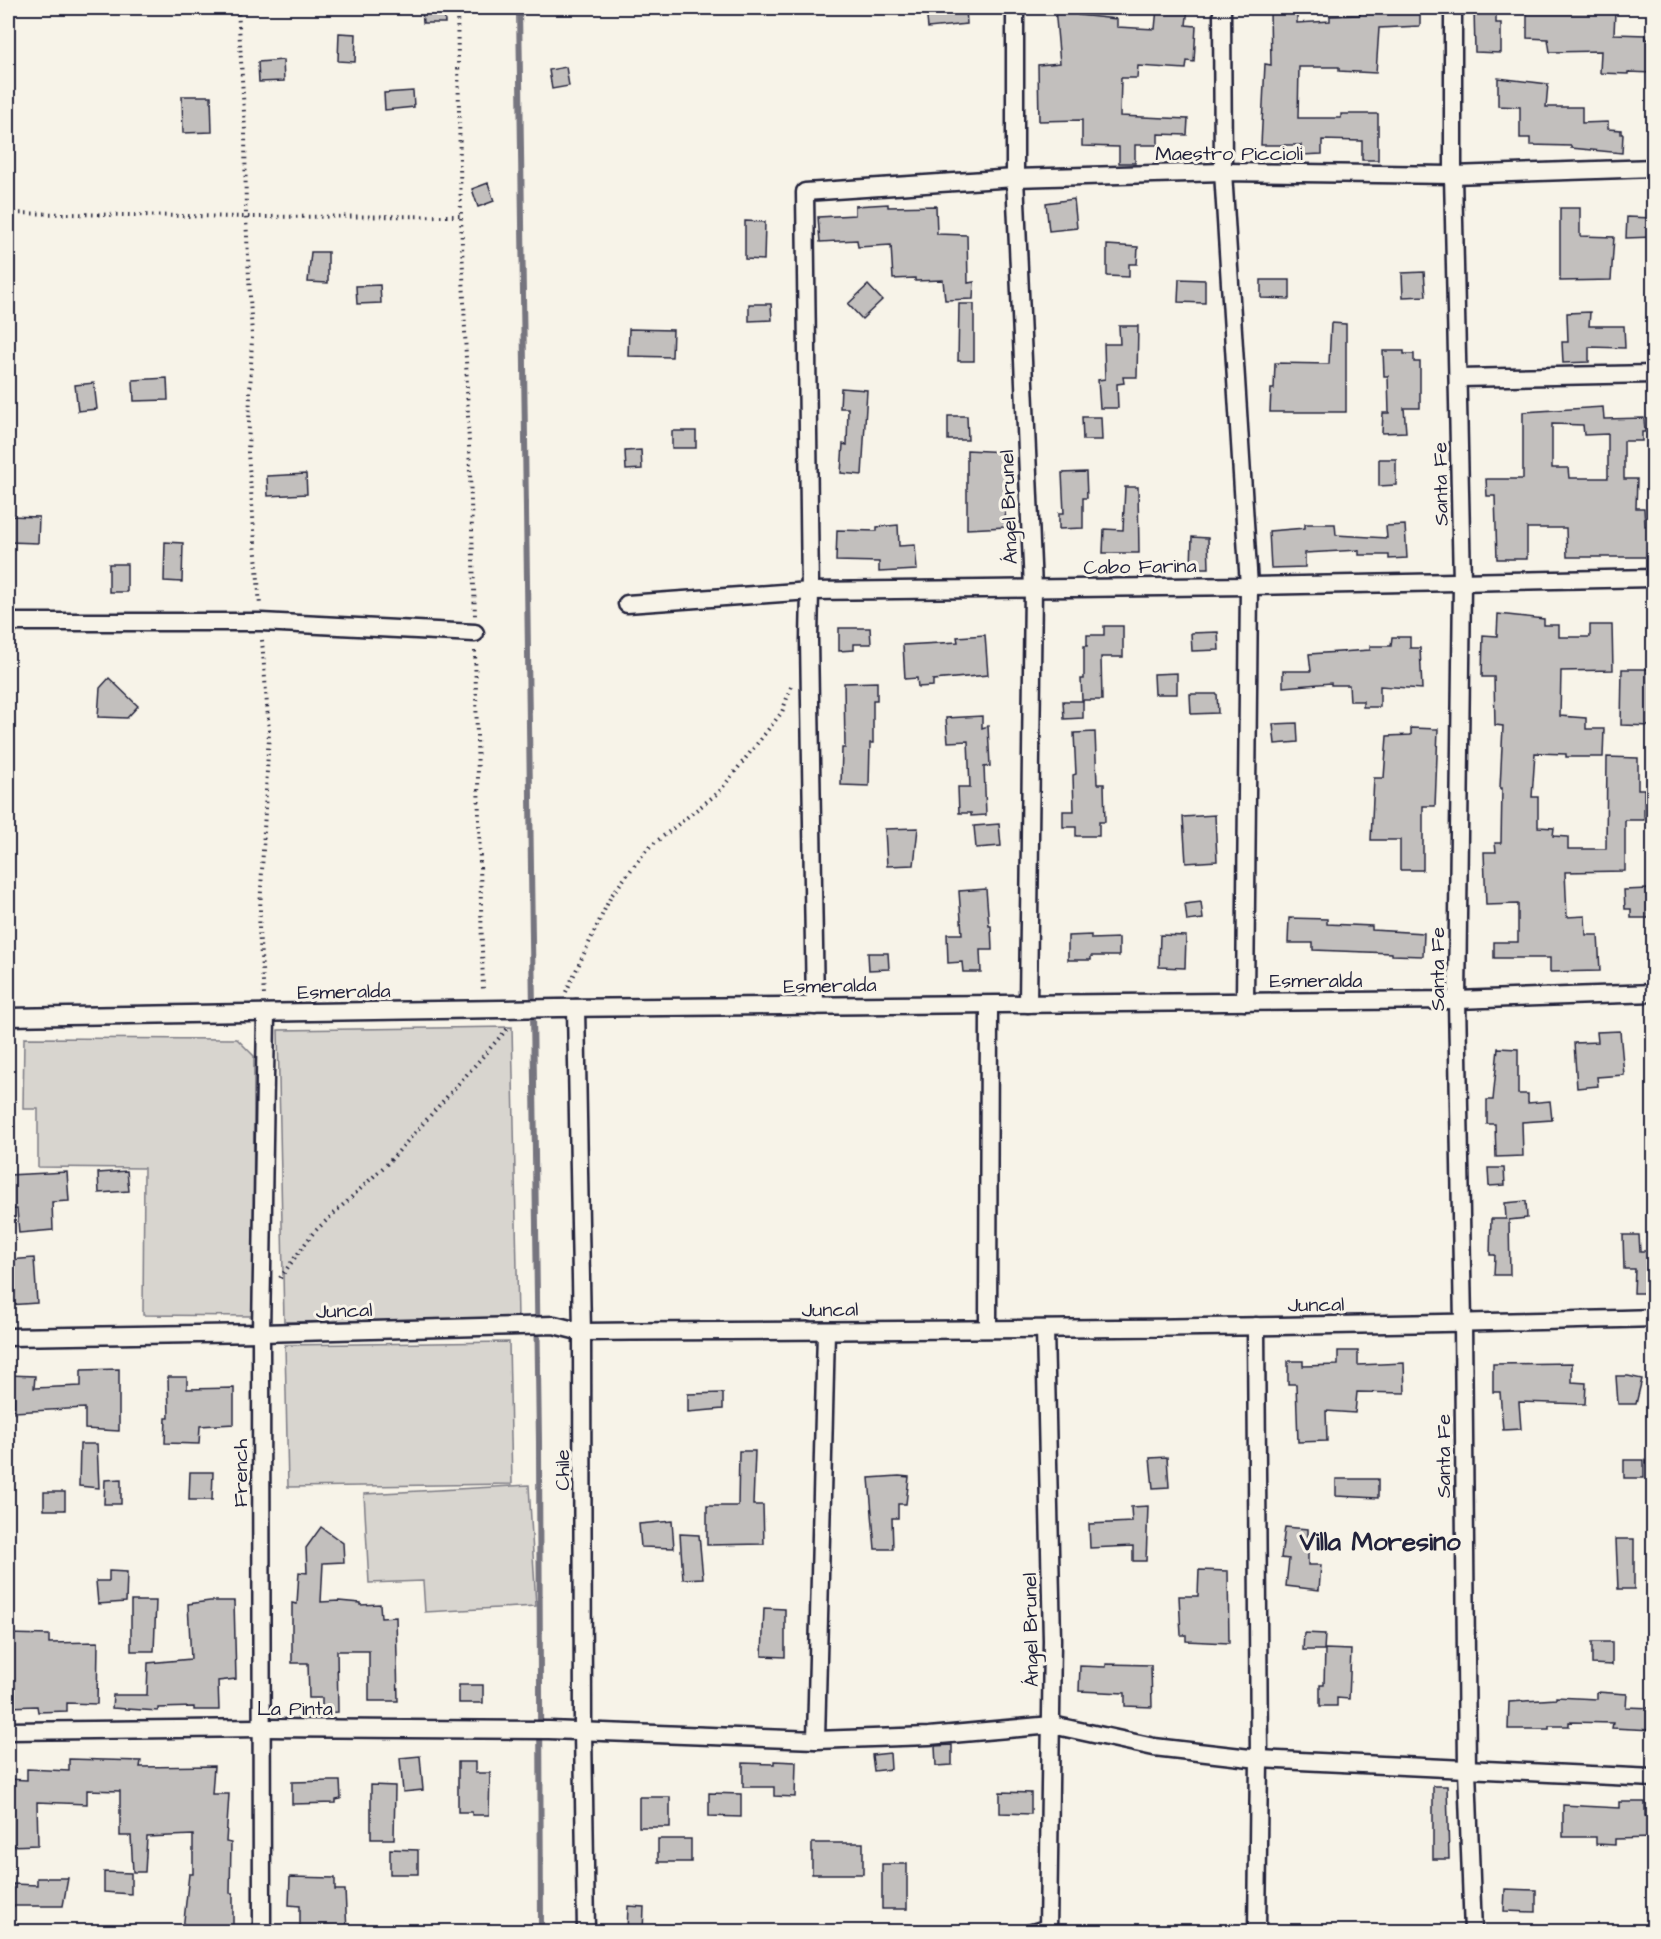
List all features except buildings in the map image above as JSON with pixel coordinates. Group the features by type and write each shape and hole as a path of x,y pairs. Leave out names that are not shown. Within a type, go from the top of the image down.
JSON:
{"street":[{"name":"Ángel Brunel","path":"1015,8 1015,178 1033,588 1028,1004"},
{"path":"1222,8 1223,172 1249,586 1245,1002"},
{"name":"Santa Fe","path":"1453,8 1453,175 1462,582 1457,1000 1463,1323 1467,1770 1473,1932"},
{"name":"Maestro Piccioli","path":"810,591 805,192 1015,178 1223,172 1453,175 1653,168"},
{"path":"1459,378 1653,374"},
{"name":"Cabo Farina","path":"627,604 810,591 1653,578"},
{"path":"810,591 815,1006"},
{"path":"8,622 261,622 475,633"},
{"name":"Esmeralda","path":"8,1017 555,1008 1457,1000 1653,993"},
{"path":"988,1328 989,1005"},
{"name":"Chile","path":"576,1008 582,1332 586,1932"},
{"name":"French","path":"262,1932 261,1302 266,1014"},
{"name":"Juncal","path":"8,1337 261,1334 554,1325 582,1332 1045,1329 1653,1318"},
{"path":"1256,1326 1259,1759 1257,1932"},
{"name":"Ángel Brunel","path":"1045,1329 1052,1628 1048,1928"},
{"path":"816,1740 826,1330"},
{"name":"La Pinta","path":"8,1731 261,1728 583,1730 816,1740 929,1736 1052,1725 1154,1747 1259,1759 1653,1778"}],"lane":[{"path":"1022,1932 1048,1928"}],"path":[{"path":"238,8 245,130 246,217 252,337 249,453 269,731 259,930 266,1014"},
{"path":"457,8 460,216 475,633 483,1010"},
{"path":"8,213 246,217 460,216"},
{"path":"555,1008 579,968 610,896 647,849 719,792 782,712 794,681"},
{"path":"261,1302 313,1233 388,1163 514,1021 520,1009"}],"shaded area":[{"path":"512,1027 518,1319 284,1322 278,1030"},
{"path":"24,1038 237,1039 254,1056 253,1316 143,1315 144,1168 38,1167 38,1109 23,1109"},
{"path":"509,1342 512,1484 288,1487 285,1345"},
{"path":"529,1485 536,1606 425,1612 423,1581 369,1583 364,1494"}],"waterway":[{"path":"519,8 539,1441 541,1932"}],"district":[{"name":"Villa Moresino","path":"1380,1541"}]}
